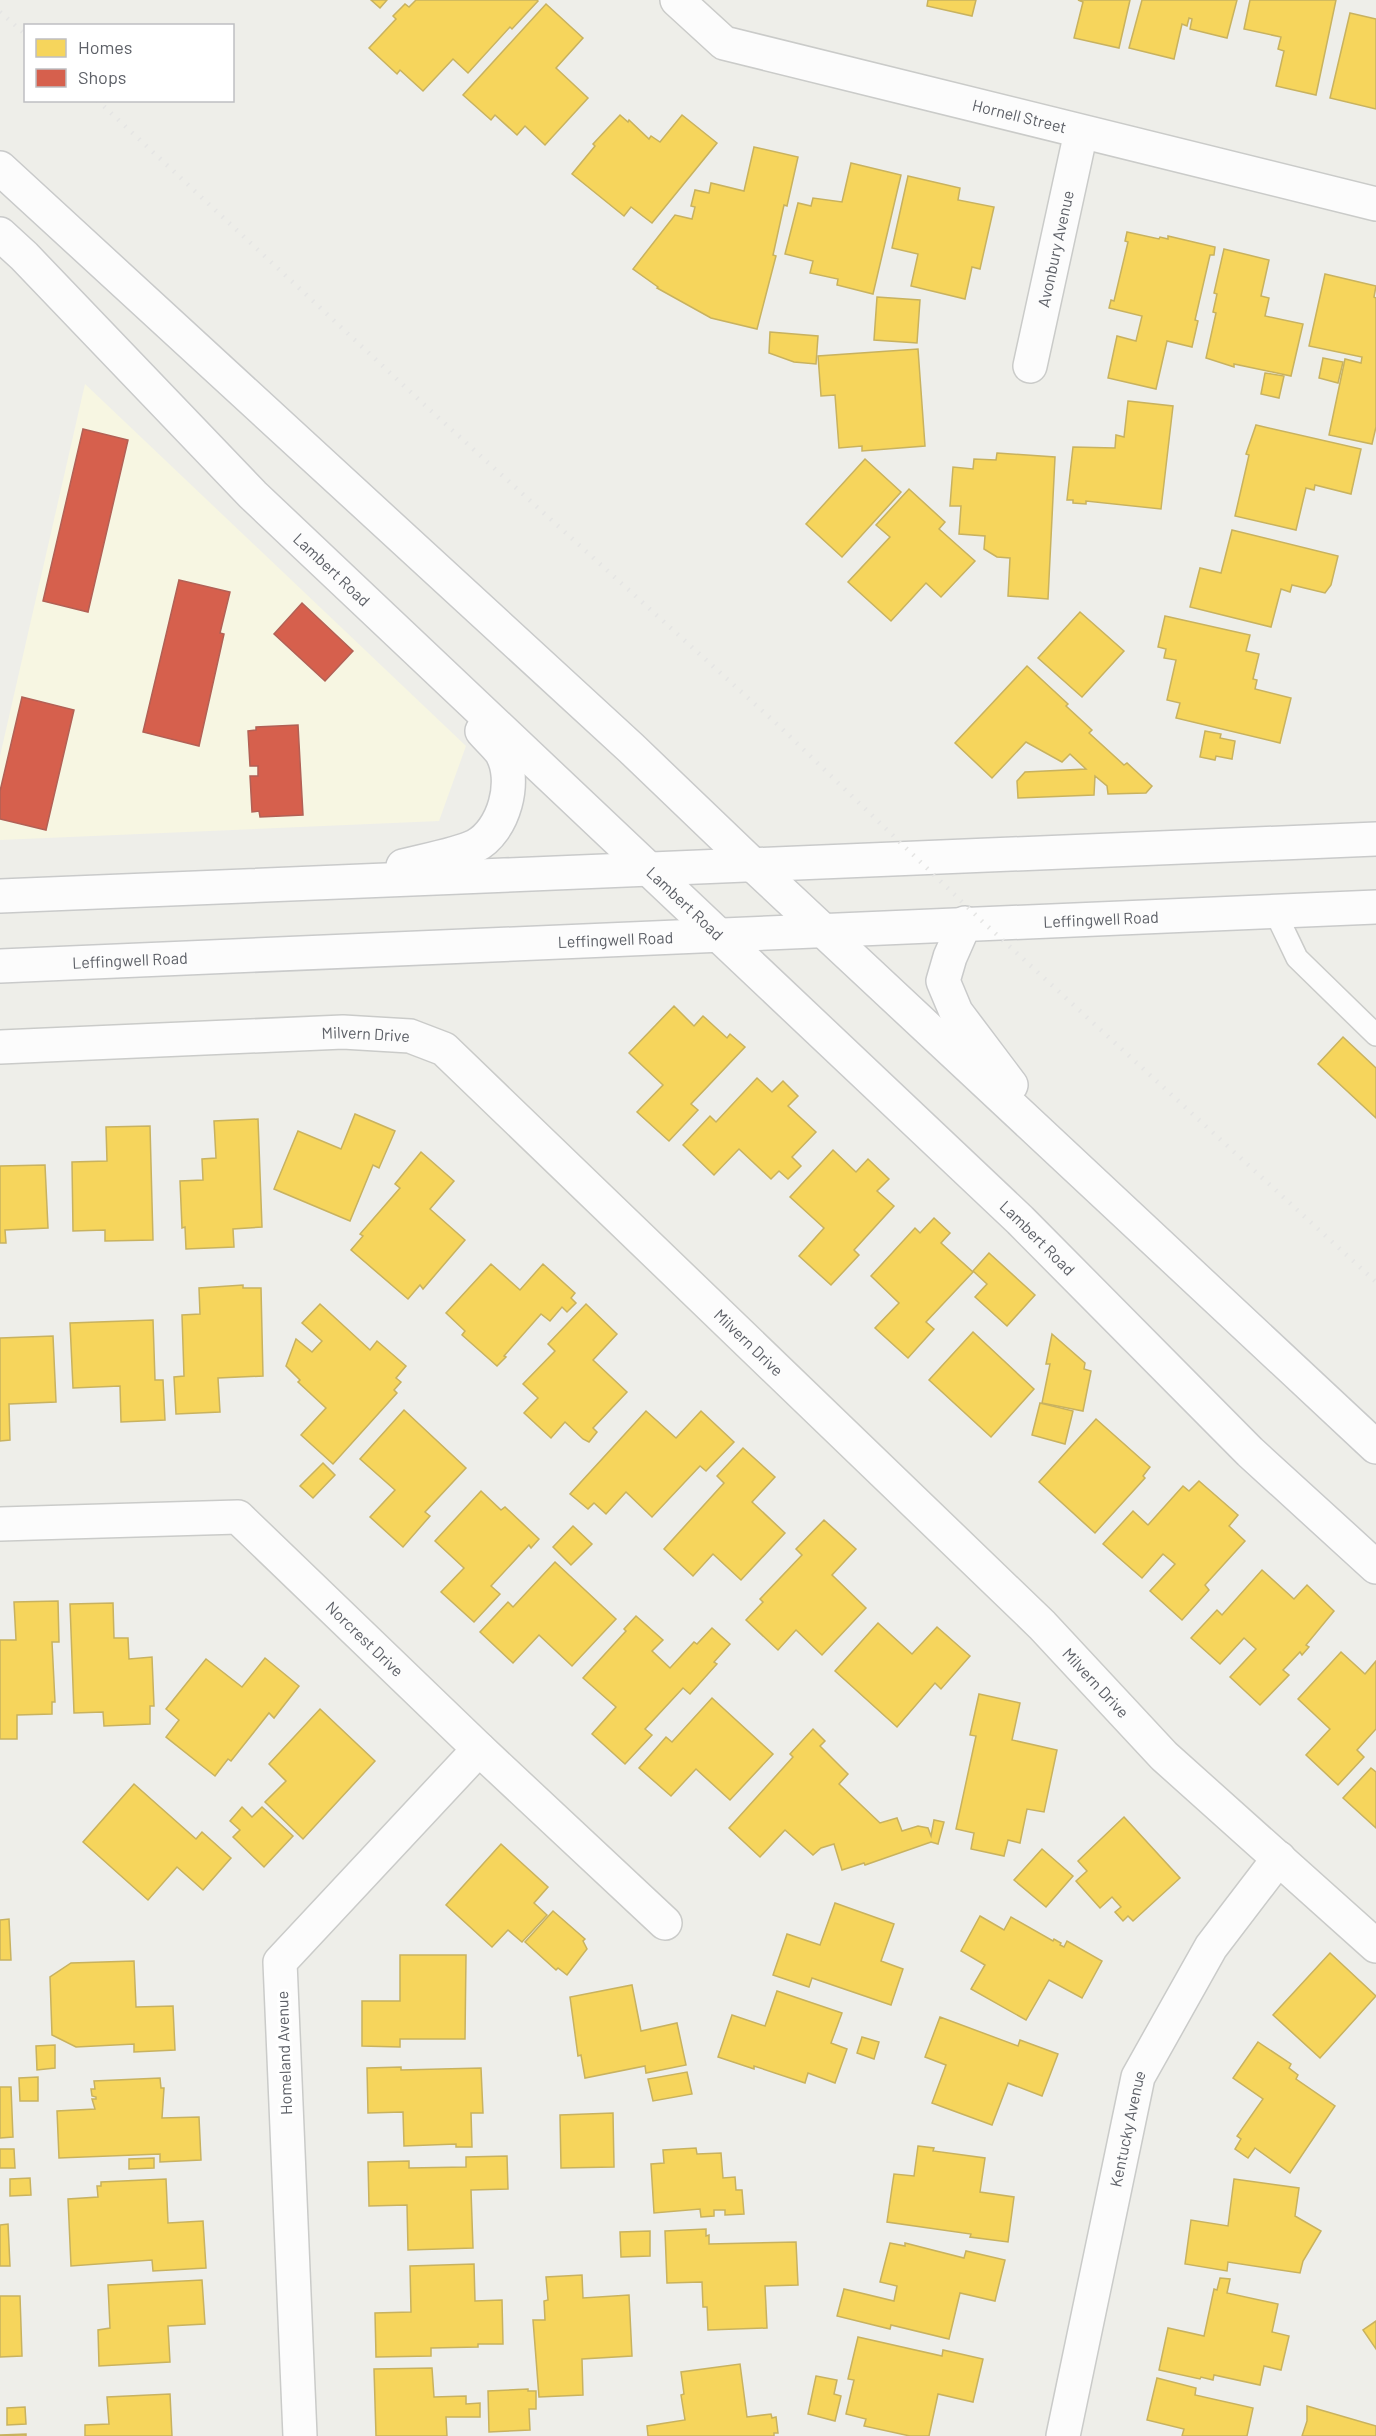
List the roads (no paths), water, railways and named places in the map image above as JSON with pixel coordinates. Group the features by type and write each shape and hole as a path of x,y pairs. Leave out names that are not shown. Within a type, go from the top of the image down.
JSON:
{"main road":[{"name":"Hornell Street","path":"677,0 724,43 1376,204"},
{"name":"Avonbury Avenue","path":"1030,366 1081,132"},
{"path":"0,168 631,748 752,864 1376,1447"},
{"name":"Lambert Road","path":"0,234 24,256 253,495 1020,1220 1250,1452 1376,1567"},
{"path":"347,881 476,846 497,825 507,801 509,777 501,753 381,618"},
{"path":"0,896 1376,840"},
{"name":"Leffingwell Road","path":"0,966 1376,907"},
{"path":"965,923 950,957 943,981 956,1012 1066,1157"},
{"name":"Milvern Drive","path":"0,1047 343,1032 410,1036 444,1049 1042,1626 1164,1755 1376,1946"},
{"name":"Norcrest Drive","path":"0,1524 238,1517 479,1749 665,1923"},
{"name":"Homeland Avenue","path":"300,2436 280,1962 479,1749"},
{"name":"Kentucky Avenue","path":"1063,2436 1138,2077 1211,1947 1279,1858"}],"lane":[{"path":"1275,912 1297,958 1376,1035"}],"railway":[{"path":"0,12 24,33"},
{"path":"99,102 430,410 779,726 984,923 1376,1282"}]}
